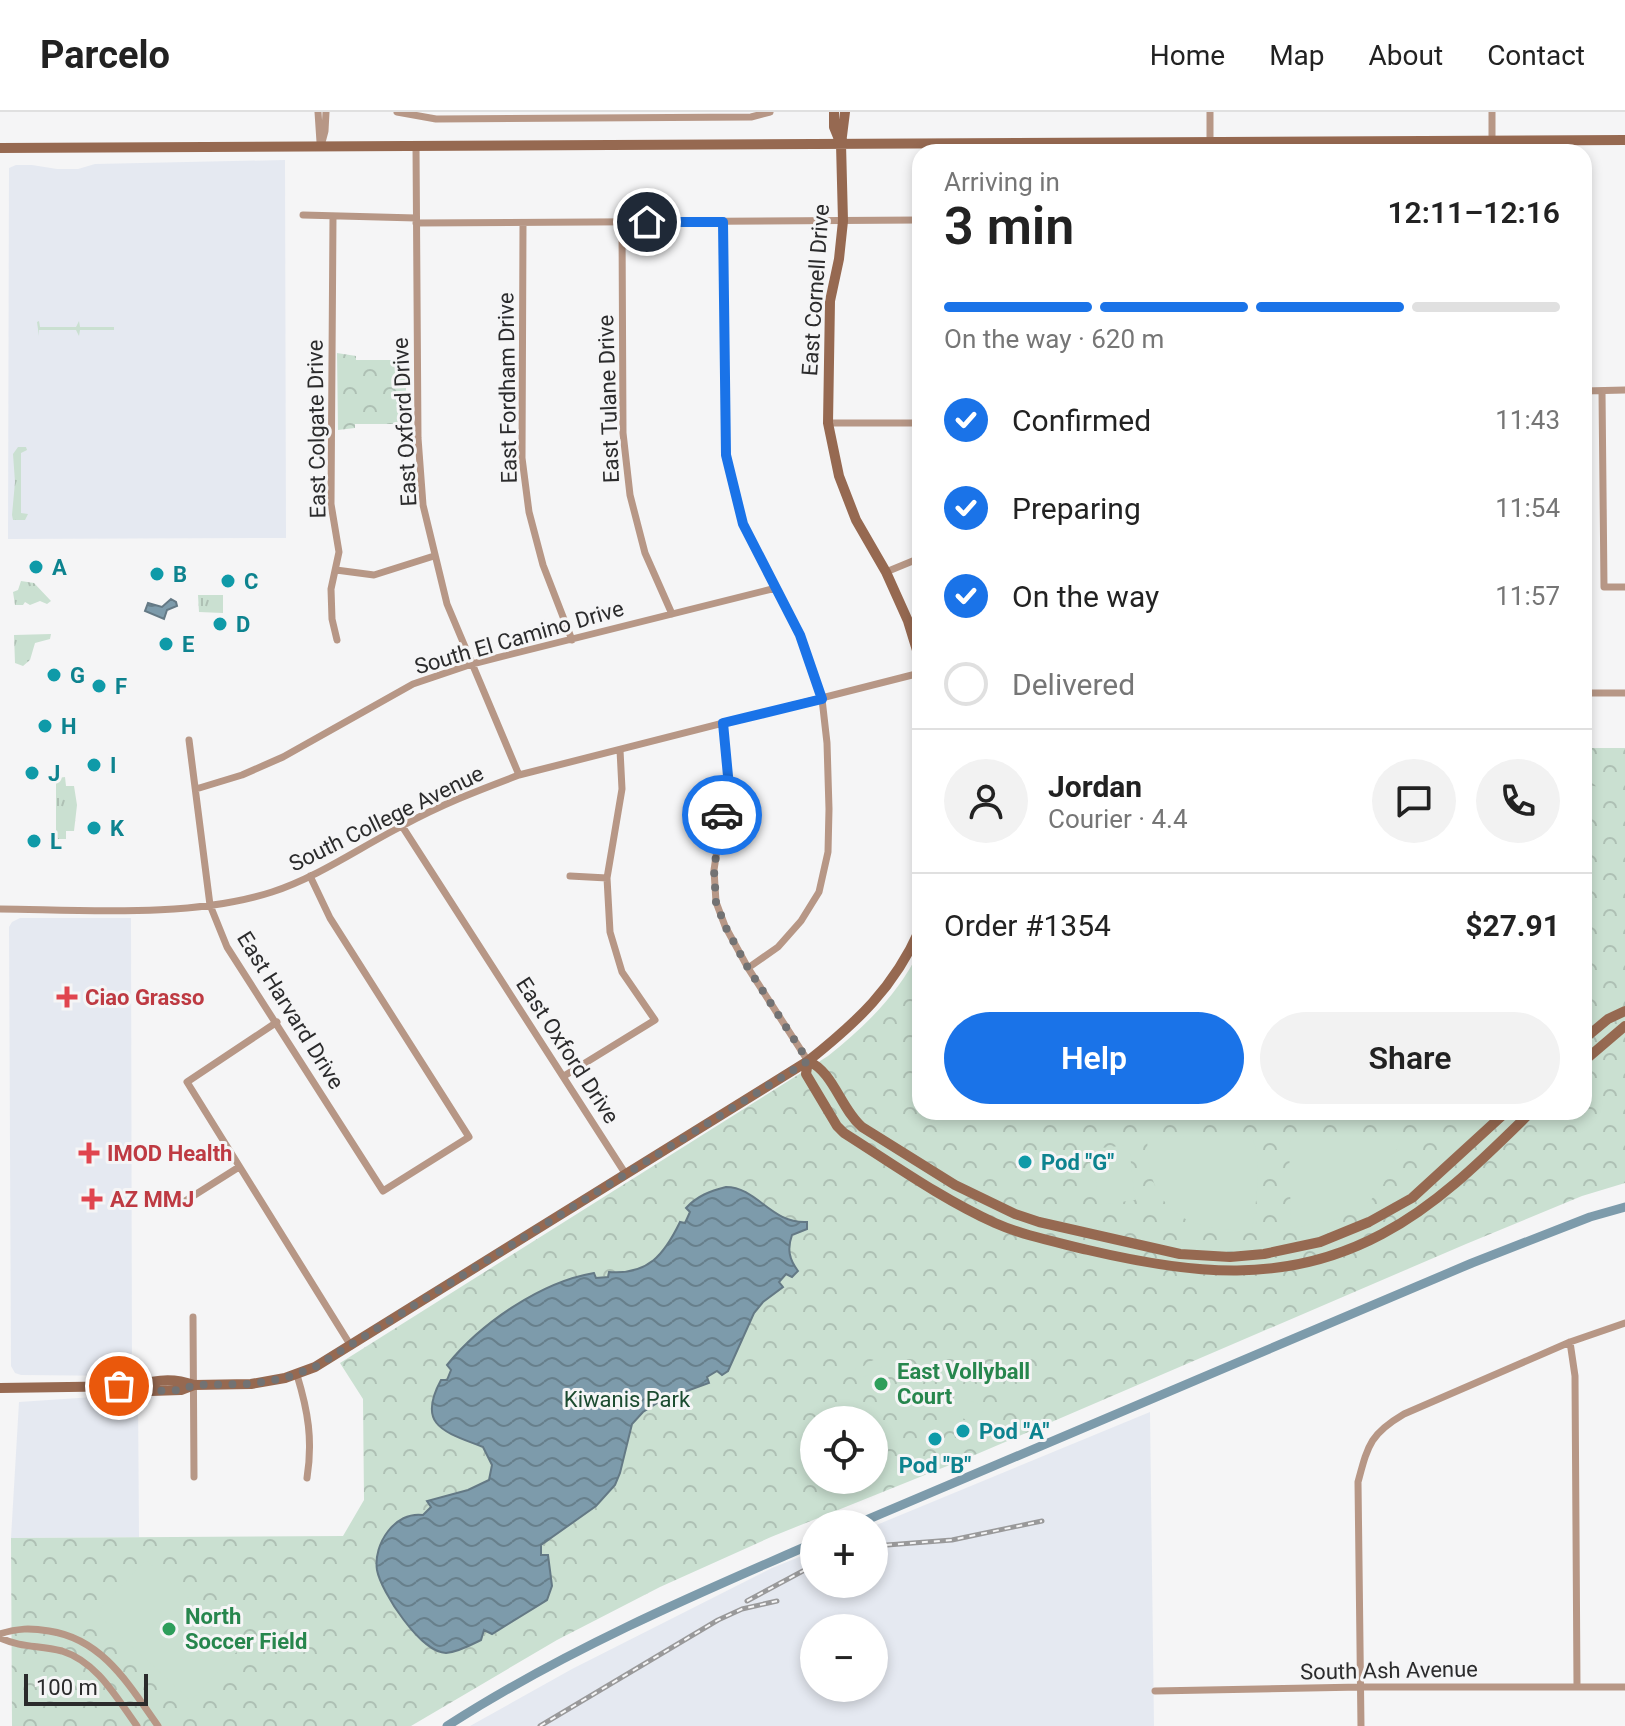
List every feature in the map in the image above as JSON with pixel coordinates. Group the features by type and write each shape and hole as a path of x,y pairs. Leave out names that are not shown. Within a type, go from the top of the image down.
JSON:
{"street":[{"path":"318,112 321,146"},
{"path":"321,146 326,112"},
{"path":"397,112 415,115 751,117 770,112"},
{"path":"834,112 834,127 841,144"},
{"path":"841,144 845,112"},
{"path":"1210,112 1210,142"},
{"path":"1492,112 1492,144"},
{"path":"1536,144 1625,140"},
{"name":"East Cornell Drive","path":"841,144 843,221 830,301 828,423 839,476 856,520 886,572 912,634"},
{"path":"1193,144 1351,144"},
{"path":"0,148 912,145"},
{"name":"East Oxford Drive","path":"416,146 418,438 423,505 447,604 519,775"},
{"path":"303,215 523,224 912,220"},
{"name":"East Colgate Drive","path":"333,216 331,504 339,552 331,589 332,619 337,640"},
{"name":"East Tulane Drive","path":"622,222 623,433 630,495 645,553 672,614"},
{"path":"723,222 726,455 743,524 800,635 822,699 827,743 828,852 819,892 801,921 778,947 748,968"},
{"name":"East Fordham Drive","path":"523,224 522,458 529,512 543,565 572,640"},
{"path":"1592,391 1625,390"},
{"path":"1602,391 1604,587 1625,587"},
{"path":"828,423 912,423"},
{"path":"336,570 374,575 434,556"},
{"path":"886,572 912,561"},
{"name":"South El Camino Drive","path":"196,789 242,775 283,757 413,684 472,664 776,588"},
{"name":"South College Avenue","path":"0,909 168,909 261,895 310,876 457,798 519,775 912,675"},
{"path":"1592,693 1625,693"},
{"path":"723,723 728,776 714,870 716,902 748,968 808,1061 819,1066 848,1112 862,1127 994,1205 1039,1222 1180,1254 1211,1257 1264,1254 1333,1238 1412,1198 1498,1120"},
{"name":"East Harvard Drive","path":"189,740 210,905 227,947 383,1191 469,1137 330,918 310,876"},
{"path":"564,1076 655,1020 622,972 610,932 607,878 622,789 620,750"},
{"name":"East Oxford Drive","path":"402,826 625,1173"},
{"path":"570,876 607,878"},
{"path":"0,1388 136,1386 151,1391 181,1390 194,1385 251,1384 297,1375 351,1346 808,1061 857,1021 879,997 912,946"},
{"path":"1592,1032 1608,1019 1625,1011"},
{"path":"277,1022 187,1082 351,1346"},
{"path":"1592,1054 1625,1026"},
{"path":"808,1061 806,1074 844,1133 949,1199 988,1220 1042,1238 1165,1267 1231,1272 1282,1268 1331,1256 1381,1235 1439,1196 1523,1120"},
{"path":"819,1095 832,1086"},
{"path":"1487,1131 1498,1144"},
{"path":"182,1203 239,1167"},
{"path":"988,1220 994,1205"},
{"path":"193,1317 194,1477"},
{"path":"1361,1726 1358,1482 1369,1445 1381,1427 1404,1414 1570,1342 1625,1323"},
{"path":"1570,1342 1575,1376 1577,1686"},
{"path":"297,1375 310,1422 311,1450 307,1478"},
{"path":"0,1636 17,1628 52,1631 98,1650 125,1679 158,1726"},
{"path":"0,1636 18,1646 51,1649 76,1657 99,1675 137,1726"},
{"name":"South Ash Avenue","path":"1155,1691 1625,1687"}],"shaded area":[{"path":"285,160 286,538 8,539 9,168 32,165 78,169 95,164"},
{"path":"20,918 131,918 132,1376 21,1375 15,1373 11,1366 9,927"},
{"path":"138,1394 139,1537 11,1538 19,1402"},
{"path":"1150,1412 1154,1726 470,1726 572,1669 800,1557 800,1598 888,1598 888,1520"}],"green space":[{"path":"79,321 80,327 114,327 114,330 80,330 79,336 76,330 39,330 39,336 37,322 40,327 76,327"},
{"path":"337,353 356,356 356,360 406,360 406,424 355,424 355,428 338,430"},
{"path":"18,447 26,447 27,450 21,453 21,513 28,514 25,520 13,520 12,515 15,482 13,454"},
{"path":"21,581 34,583 51,601 47,604 40,601 15,605 13,592 18,590"},
{"path":"198,595 223,595 223,613 199,612"},
{"path":"51,634 50,639 35,643 30,660 23,666 15,663 14,635"},
{"name":"Kiwanis Park","path":"1592,748 1625,748 1625,1183 1582,1196 1466,1244 888,1490 888,1406 800,1406 800,1494 878,1494 838,1510 800,1510 800,1525 660,1587 557,1640 411,1726 12,1726 11,1538 343,1536 364,1500 363,1399 340,1363 828,1056 856,1033 902,981 912,964 912,1120 1592,1120"},
{"path":"65,777 66,786 74,786 77,805 74,831 66,831 66,839 58,839 56,781"},
{"path":"1592,786 1603,787 1601,817 1592,816"},
{"path":"1301,1134 1400,1137 1386,1180 1376,1195 1350,1213 1291,1228 1289,1142"},
{"path":"1244,1135 1252,1138 1257,1159 1258,1184 1252,1231 1204,1226 1167,1205 1151,1175 1147,1138"},
{"path":"1129,1145 1135,1200 1099,1205 1092,1149"},
{"path":"881,1357 901,1362 905,1359 914,1370 905,1373 883,1366 862,1378 852,1377 857,1366 860,1369"},
{"path":"955,1395 984,1406 978,1424 949,1413"},
{"name":"North Soccer Field","path":"146,1560 242,1646 191,1701 96,1613"}],"water":[{"path":"171,599 177,606 167,610 164,619 145,611 148,603 162,607"},
{"path":"726,1187 747,1193 784,1217 807,1222 807,1229 792,1235 789,1249 798,1271 792,1277 786,1274 779,1282 783,1287 754,1313 728,1371 722,1375 717,1371 707,1377 709,1383 662,1400 643,1412 632,1424 615,1485 596,1506 541,1545 541,1555 548,1555 552,1586 547,1600 492,1634 484,1630 481,1640 455,1651 446,1653 425,1643 394,1606 380,1580 377,1560 382,1540 403,1518 423,1515 431,1507 427,1501 468,1490 489,1480 492,1465 483,1447 446,1431 433,1417 434,1395 441,1380 447,1380 451,1370 447,1365 494,1320 533,1295 574,1278 594,1273 596,1278 608,1277 609,1272 644,1266 661,1253 680,1222 685,1223 690,1212 686,1208 690,1204 704,1194"}],"waterway":[{"path":"888,1511 1472,1263 1590,1217 1625,1207"},
{"path":"447,1726 581,1650 800,1549"}],"railway":[{"path":"888,1545 952,1540 1042,1521"},
{"path":"747,1601 800,1573"},
{"path":"540,1726 718,1620 742,1609 777,1601"}],"way so far":[{"path":"119,1386 136,1386 151,1391 181,1390 194,1385 251,1384 297,1375 315,1367 808,1061 748,968 716,902 714,870 722,815"}],"place":[{"name":"A","path":"36,567"},
{"name":"B","path":"157,574"},
{"name":"C","path":"228,581"},
{"name":"D","path":"220,624"},
{"name":"E","path":"166,644"},
{"name":"G","path":"54,675"},
{"name":"F","path":"99,686"},
{"name":"H","path":"45,726"},
{"name":"I","path":"94,765"},
{"name":"J","path":"32,773"},
{"name":"K","path":"94,828"},
{"name":"L","path":"34,841"},
{"name":"Ciao Grasso","path":"67,997"},
{"name":"IMOD Health","path":"89,1153"},
{"name":"Pod \"G\"","path":"1025,1162"},
{"name":"AZ MMJ","path":"92,1199"},
{"name":"East Vollyball Court","path":"881,1384"},
{"name":"Pod \"A\"","path":"963,1431"},
{"name":"Pod \"B\"","path":"935,1439"},
{"name":"North Soccer Field","path":"169,1629"}],"route":[{"path":"647,222 723,222 726,455 729,472 743,524 800,635 822,699 723,723 728,776 722,815"}]}
